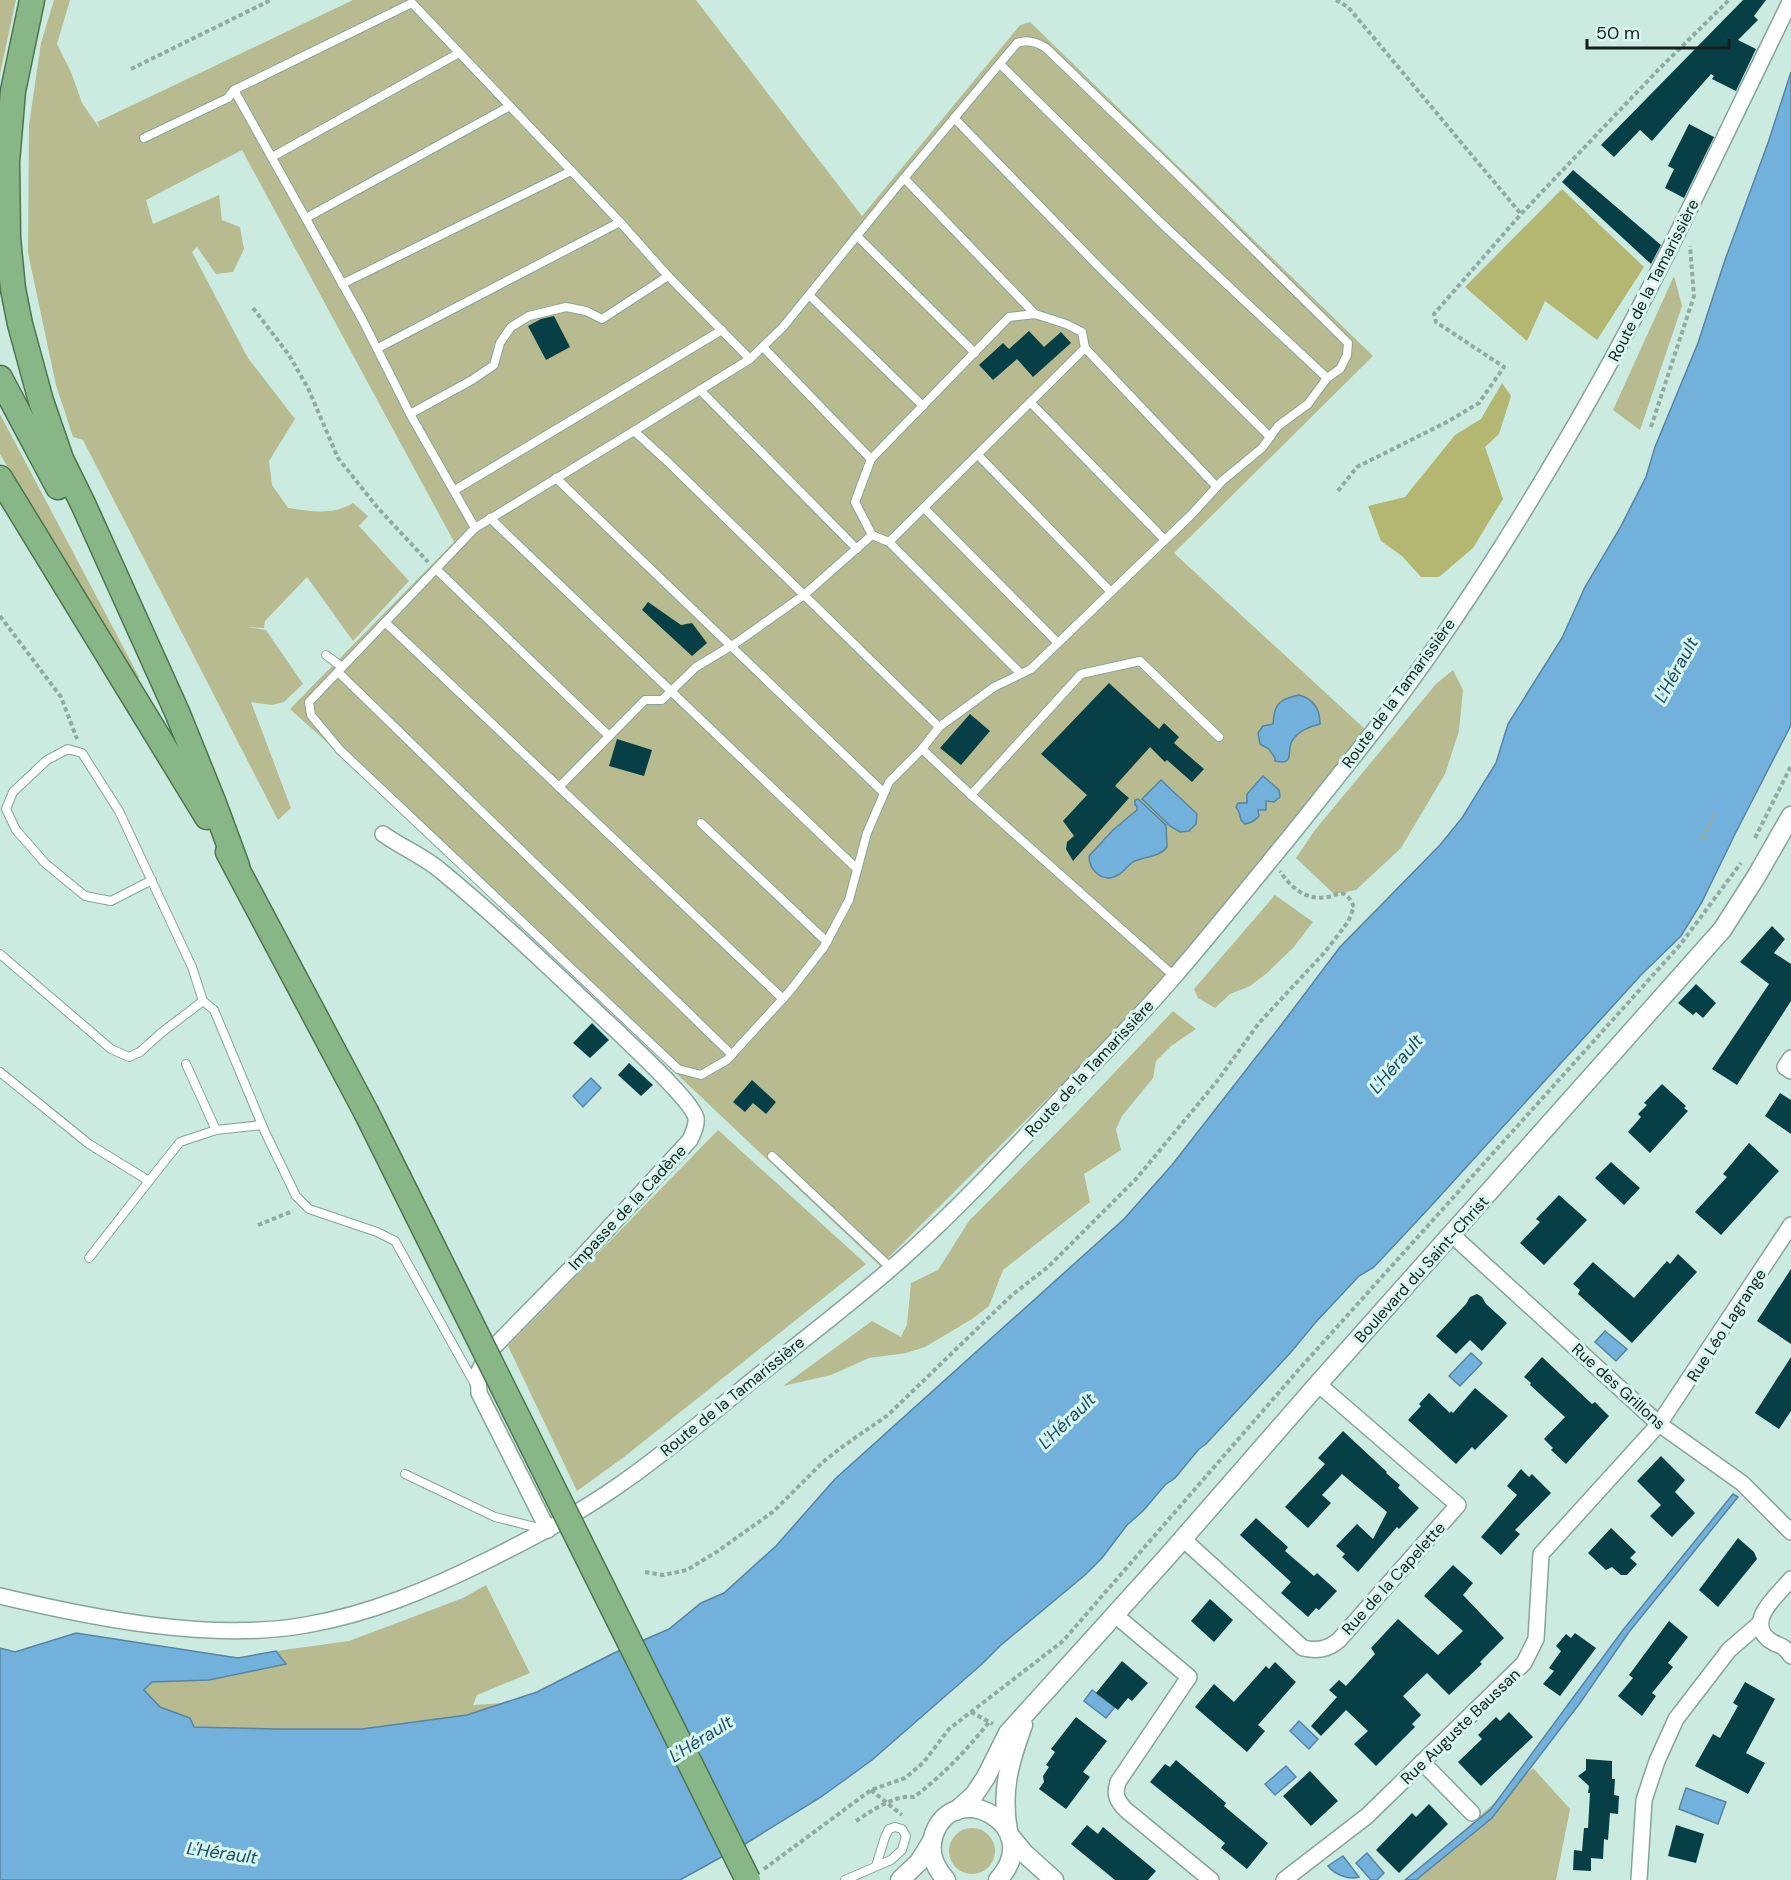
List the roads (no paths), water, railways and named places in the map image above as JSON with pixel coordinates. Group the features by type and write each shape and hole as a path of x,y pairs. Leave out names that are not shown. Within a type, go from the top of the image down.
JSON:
{"highway":[{"path":"32,0 13,91 7,162 8,237 13,289 20,324 41,401 61,459 177,712 237,866"},
{"path":"0,378 177,712"},
{"path":"0,478 237,866 366,1112 753,1877"}],"street":[{"name":"Route de la Tamarissière","path":"0,1596 112,1619 194,1629 247,1631 300,1626 352,1615 441,1584 548,1530 629,1479 891,1268 948,1216 1011,1151 1174,976 1391,709 1490,565 1570,434 1687,216 1791,0"},
{"name":"Boulevard du Saint-Christ","path":"932,1841 936,1828 945,1818 975,1795 1008,1733 1183,1539 1722,930 1791,816"},
{"name":"Impasse de la Cadène","path":"383,834 439,869 516,935 655,1068 693,1110 696,1120 695,1130 690,1140 489,1353 478,1373 479,1393"},
{"path":"1791,1058 1785,1067 1791,1071"},
{"name":"Rue Léo Lagrange","path":"1659,1424 1791,1225"},
{"name":"Rue des Grillons","path":"1451,1234 1659,1424 1742,1483 1791,1532"},
{"name":"Rue de la Capelette","path":"1183,1539 1303,1648 1323,1650 1339,1640 1458,1505 1318,1384"},
{"path":"479,1393 548,1530"},
{"name":"Rue Auguste Baussan","path":"1284,1880 1367,1816 1524,1664 1536,1639 1541,1554 1659,1424"},
{"path":"1789,1649 1769,1640 1759,1624 1764,1612 1791,1579"},
{"path":"1115,1615 1189,1677 1118,1782 1114,1792 1118,1802 1126,1810 1211,1880"},
{"path":"1639,1880 1644,1800 1657,1761 1676,1719 1729,1650 1759,1624"},
{"name":"Boulevard du Saint-Christ","path":"998,1880 1006,1871 1013,1848 1005,1811 1005,1786 1010,1762 1030,1708"},
{"path":"1422,1762 1472,1812"},
{"path":"956,1811 968,1808 992,1813 1002,1821 1024,1853 1054,1880"},
{"path":"900,1880 919,1862 932,1841"},
{"path":"932,1841 931,1856 936,1869 946,1880"}],"lane":[{"path":"144,138 228,98 234,90 412,3 620,222 668,276 750,359"},
{"path":"1024,40 1039,43 1164,160 1348,343 1347,355 1340,369 1327,378 1308,404 1278,426 1262,448 1217,487 1031,669 994,687 939,727 922,749 889,782 867,833 849,900 827,942 783,999 727,1060 702,1075 678,1070 340,750 311,715 309,702 476,528 750,359 783,327 954,118 1017,43 1024,40"},
{"path":"272,158 459,53"},
{"path":"1000,64 1159,221 1327,378"},
{"path":"234,90 378,348 410,414 476,528"},
{"path":"306,218 510,106"},
{"path":"954,118 1099,267 1270,437"},
{"path":"342,284 571,171"},
{"path":"904,178 1035,314"},
{"path":"378,348 620,222"},
{"path":"857,236 975,353"},
{"path":"410,414 472,380 494,365 500,343 512,327 529,316 567,307 586,311 602,318 668,276"},
{"path":"809,295 923,406"},
{"path":"1021,674 889,542 872,536 855,502 871,459 1009,317 1035,314 1082,332 1085,348 1217,487"},
{"path":"455,490 722,330"},
{"path":"763,346 871,459"},
{"path":"889,542 1085,348"},
{"path":"700,390 857,549"},
{"path":"1031,403 1165,540"},
{"path":"634,431 939,727"},
{"path":"978,455 1111,592"},
{"path":"556,478 884,794"},
{"path":"924,508 1058,643"},
{"path":"490,518 857,869"},
{"path":"559,788 645,699 662,700 696,667 804,595 872,536"},
{"path":"436,569 609,736"},
{"path":"385,622 783,999"},
{"path":"327,655 732,1054"},
{"path":"971,795 1081,674 1140,661 1218,737"},
{"path":"152,880 111,901 85,897 45,863 16,830 6,809 12,792 47,760 68,749 82,753 119,811 152,880 192,968 203,1001 214,1010 262,1125 296,1196 309,1209 377,1232 395,1241 479,1393"},
{"path":"922,749 1174,976"},
{"path":"701,823 827,942"},
{"path":"0,954 111,1049 129,1057 140,1052 160,1033 203,1001"},
{"path":"186,1064 216,1130"},
{"path":"0,1072 89,1144 149,1181"},
{"path":"89,1258 180,1142 216,1130 262,1125"},
{"path":"772,1156 891,1268"},
{"path":"405,1474 495,1517 548,1530"},
{"path":"845,1880 891,1860 902,1850 906,1836 902,1829 895,1827 889,1829 876,1866"}],"water":[{"name":"L'Hérault","path":"1791,72 1791,725 1702,902 1681,936 1641,975 1374,1267 1359,1276 1315,1323 1175,1478 1165,1485 1143,1511 1127,1525 1102,1558 872,1760 821,1797 745,1844 680,1880 0,1880 0,1648 15,1652 76,1633 238,1658 276,1651 286,1664 209,1680 152,1682 144,1690 160,1707 190,1718 194,1727 362,1729 467,1715 537,1692 614,1653 669,1629 701,1603 724,1593 776,1546 835,1479 1124,1219 1172,1165 1340,947 1440,845 1462,818 1496,763 1508,724 1562,638 1585,587 1620,528 1646,477 1655,447 1698,343"},
{"path":"1299,695 1309,699 1315,705 1320,724 1304,730 1294,738 1290,745 1288,760 1275,761 1269,749 1260,744 1258,733 1263,726 1273,724 1276,707 1282,701"},
{"path":"1263,776 1279,790 1280,797 1274,802 1266,801 1266,810 1258,810 1259,816 1253,822 1245,824 1236,807 1238,803 1247,803 1247,794"},
{"path":"1161,780 1197,814 1196,824 1189,831 1180,832 1170,826 1142,799"},
{"path":"1138,799 1166,825 1167,847 1156,855 1133,862 1118,875 1103,877 1094,871 1089,856 1113,830 1137,810 1135,800"},
{"path":"591,1078 601,1088 583,1107 573,1096"},
{"path":"1605,1331 1627,1349 1616,1361 1595,1342"},
{"path":"1471,1353 1482,1363 1460,1386 1449,1376"},
{"path":"1733,1494 1738,1497 1629,1632 1580,1703 1492,1818 1416,1880 1405,1880 1491,1809 1623,1630"},
{"path":"1092,1690 1115,1707 1106,1718 1084,1701"},
{"path":"1299,1721 1318,1739 1309,1749 1290,1731"},
{"path":"1286,1766 1296,1777 1275,1795 1265,1784"},
{"path":"1686,1788 1726,1802 1718,1824 1679,1809"},
{"path":"1367,1853 1384,1873 1377,1880 1371,1880 1356,1863"},
{"path":"1343,1856 1359,1877 1342,1876 1328,1866"}]}
